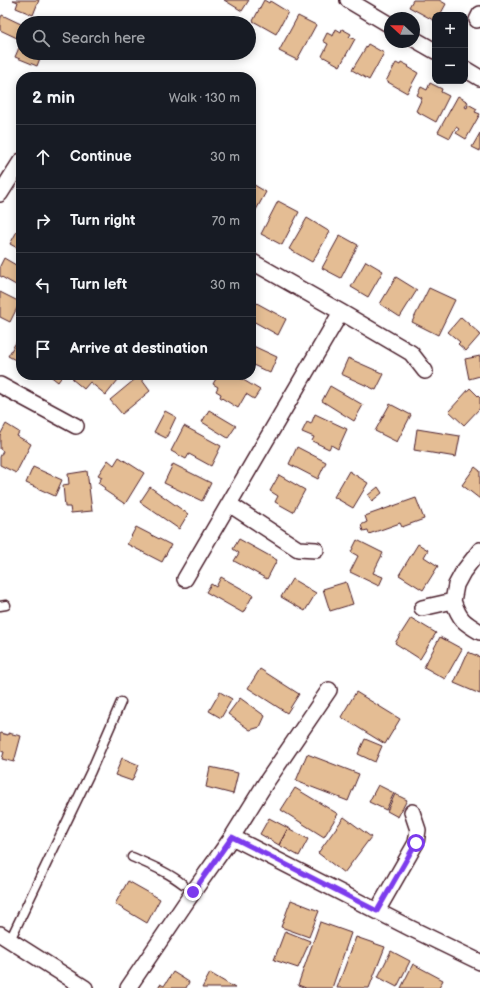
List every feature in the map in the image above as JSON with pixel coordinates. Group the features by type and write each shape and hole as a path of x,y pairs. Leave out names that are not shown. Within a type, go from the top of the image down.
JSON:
{"street":[{"path":"348,0 384,21"},
{"path":"420,43 432,50"},
{"path":"468,71 480,78"},
{"path":"0,194 16,173"},
{"path":"256,264 410,353 425,371"},
{"path":"185,579 341,312"},
{"path":"0,385 76,426"},
{"path":"229,504 298,549 316,550"},
{"path":"480,550 463,572 456,585 453,601 457,612 465,623 480,632"},
{"path":"422,608 453,601"},
{"path":"128,988 232,837 329,690"},
{"path":"377,911 416,843 418,830 412,812"},
{"path":"232,837 480,962"},
{"path":"5,937 85,988"}],"lane":[{"path":"5,937 91,771 121,702"},
{"path":"132,857 173,876 183,884"}],"building":[{"path":"13,0 39,0 33,15 16,8 18,2"},
{"path":"224,0 249,0 242,11"},
{"path":"264,0 269,3 270,1 288,12 276,34 256,23 256,16"},
{"path":"413,0 439,0 446,4 442,12 432,12 432,19 409,7"},
{"path":"2,15 16,22 16,38 0,30 0,20"},
{"path":"298,16 316,25 297,60 279,51"},
{"path":"336,29 341,32 342,29 351,34 349,37 355,39 340,66 322,56 328,44 323,41 327,33 333,36"},
{"path":"368,44 384,53 369,80 352,70"},
{"path":"22,60 39,60 37,66"},
{"path":"401,62 418,73 407,93 386,81 396,63 400,65"},
{"path":"430,83 442,89 441,92 449,96 436,122 416,111 422,98 417,95 421,87 427,90"},
{"path":"458,96 468,102 465,107 467,108 468,104 477,109 475,112 480,114 466,139 456,133 459,129 456,127 450,138 438,132"},
{"path":"480,133 480,151 472,147"},
{"path":"256,186 266,192 256,210"},
{"path":"278,201 299,212 282,245 261,234"},
{"path":"307,218 330,232 312,262 289,249"},
{"path":"16,233 16,247 10,244"},
{"path":"340,235 358,245 341,278 322,268"},
{"path":"4,258 16,265 16,285 0,276 0,266"},
{"path":"366,261 383,271 368,297 351,287"},
{"path":"396,277 417,290 400,317 380,304"},
{"path":"429,288 455,300 438,335 412,322"},
{"path":"0,292 16,300 16,310 10,322 0,317"},
{"path":"256,303 286,319 278,335 256,323"},
{"path":"461,317 480,334 466,351 458,344 460,342 448,332"},
{"path":"16,342 16,360 8,356"},
{"path":"256,347 277,357 270,373 256,366"},
{"path":"480,356 480,376 469,379 465,359"},
{"path":"348,358 384,374 376,390 341,374"},
{"path":"73,380 118,380 106,395 90,382 84,389"},
{"path":"134,380 142,380 150,391 122,414 110,400"},
{"path":"215,380 243,380 260,390 254,399 246,394 238,408 220,397 221,394 216,391 218,387 213,384"},
{"path":"330,386 363,405 354,421 322,401"},
{"path":"470,388 480,398 480,408 464,425 449,411"},
{"path":"390,404 411,415 397,442 375,431"},
{"path":"209,410 236,426 228,438 202,422"},
{"path":"165,411 176,417 166,438 154,432"},
{"path":"315,414 347,429 338,449 331,445 329,449 312,441 314,437 302,432 307,422 311,424"},
{"path":"6,424 19,432 17,436 31,444 16,473 0,465 0,457 3,451 0,449 0,435"},
{"path":"184,426 221,446 211,466 189,454 186,459 171,451"},
{"path":"417,429 460,436 456,457 414,450"},
{"path":"297,447 326,462 318,479 289,464"},
{"path":"119,457 144,473 125,504 104,490 105,488 98,483 102,477 98,475 108,460 114,465"},
{"path":"173,464 211,483 202,501 164,483"},
{"path":"33,467 62,480 55,496 26,483"},
{"path":"475,467 480,471 480,499 462,485"},
{"path":"87,471 92,511 71,513 70,507 65,507 63,485 69,484 68,474"},
{"path":"349,471 368,483 353,508 334,497"},
{"path":"279,475 305,490 293,512 275,502 278,496 270,491"},
{"path":"150,487 188,514 179,529 140,502"},
{"path":"378,487 382,493 372,501 368,495"},
{"path":"416,498 424,519 402,527 400,523 369,534 368,530 363,531 361,525 367,522 365,516"},
{"path":"136,527 171,545 162,562 127,544"},
{"path":"239,539 277,560 267,579 234,561 239,553 233,549"},
{"path":"357,540 383,553 373,573 383,577 379,586 350,572 358,556 351,552"},
{"path":"418,544 428,550 424,557 438,566 423,590 399,575"},
{"path":"221,577 253,595 243,613 206,592 211,584 216,587"},
{"path":"292,579 316,593 305,611 281,597"},
{"path":"346,582 353,604 330,611 323,589"},
{"path":"411,618 436,633 420,659 395,643"},
{"path":"440,637 462,649 445,679 424,667"},
{"path":"468,652 480,657 480,694 454,683"},
{"path":"260,669 299,694 287,713 248,688"},
{"path":"220,692 232,699 221,718 209,711"},
{"path":"356,692 400,719 385,744 341,717"},
{"path":"240,698 265,716 260,727 250,730 228,714"},
{"path":"0,733 21,736 14,762 2,759 4,752 0,751"},
{"path":"365,739 382,746 375,762 358,754"},
{"path":"307,754 359,774 348,801 296,781"},
{"path":"122,758 139,765 132,781 115,775"},
{"path":"210,767 238,773 233,794 206,787"},
{"path":"378,785 394,793 386,810 369,802"},
{"path":"295,788 338,814 324,837 281,810"},
{"path":"395,794 407,800 398,817 387,811"},
{"path":"344,817 371,837 344,873 318,853"},
{"path":"269,818 288,828 279,845 260,834"},
{"path":"288,828 308,839 299,856 279,845"},
{"path":"128,881 160,899 147,923 115,904"},
{"path":"291,900 319,911 309,937 281,927"},
{"path":"320,922 351,933 332,988 306,988 298,985"},
{"path":"285,931 310,941 298,968 274,960"},
{"path":"356,937 385,947 369,988 337,988"},
{"path":"391,951 410,961 397,987 378,977"},
{"path":"413,964 443,980 439,988 401,988"},
{"path":"173,972 189,982 186,988 158,988 160,984 164,986"},
{"path":"210,973 235,988 202,988"}],"route":[{"path":"193,892 232,837 377,911 416,843"}]}
